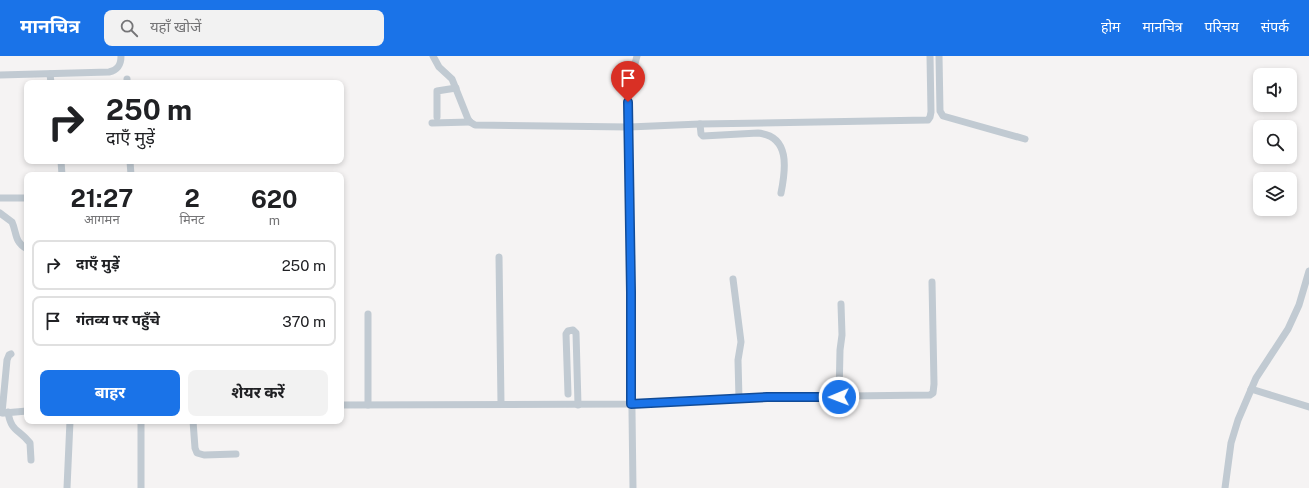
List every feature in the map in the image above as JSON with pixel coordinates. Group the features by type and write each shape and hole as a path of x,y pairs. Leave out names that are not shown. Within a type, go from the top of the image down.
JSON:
{"street":[{"path":"0,75 112,72 119,66 121,56"},
{"path":"433,56 438,67 450,77 456,88 466,116 470,122 475,125 488,126 629,126 928,120 931,112 930,56"},
{"path":"633,488 628,91 637,56"},
{"path":"939,56 940,111 943,116 1025,139"},
{"path":"50,74 51,80"},
{"path":"456,88 437,91 435,120 470,122"},
{"path":"700,124 701,134 703,136 758,132 765,133 775,138 780,144 784,162 785,175 781,192"},
{"path":"0,198 24,198"},
{"path":"0,213 12,222 16,237 24,247"},
{"path":"500,257 501,404"},
{"path":"1225,488 1232,438 1238,420 1251,389 1288,329 1300,304 1309,271"},
{"path":"733,279 741,342 738,360 739,399"},
{"path":"344,405 578,405 739,399 932,395 934,384 932,282"},
{"path":"839,397 840,350 842,335 841,304"},
{"path":"368,314 368,405"},
{"path":"568,394 566,334 568,331 573,330 576,333 578,405"},
{"path":"11,354 8,356 7,360 3,413 12,426 30,443 31,460"},
{"path":"1251,389 1309,407"},
{"path":"3,413 24,412"},
{"path":"67,488 70,424"},
{"path":"141,424 141,488"},
{"path":"193,424 195,448 197,453 236,454"}],"route":[{"path":"628,102 631,404 767,397 839,397"}]}
